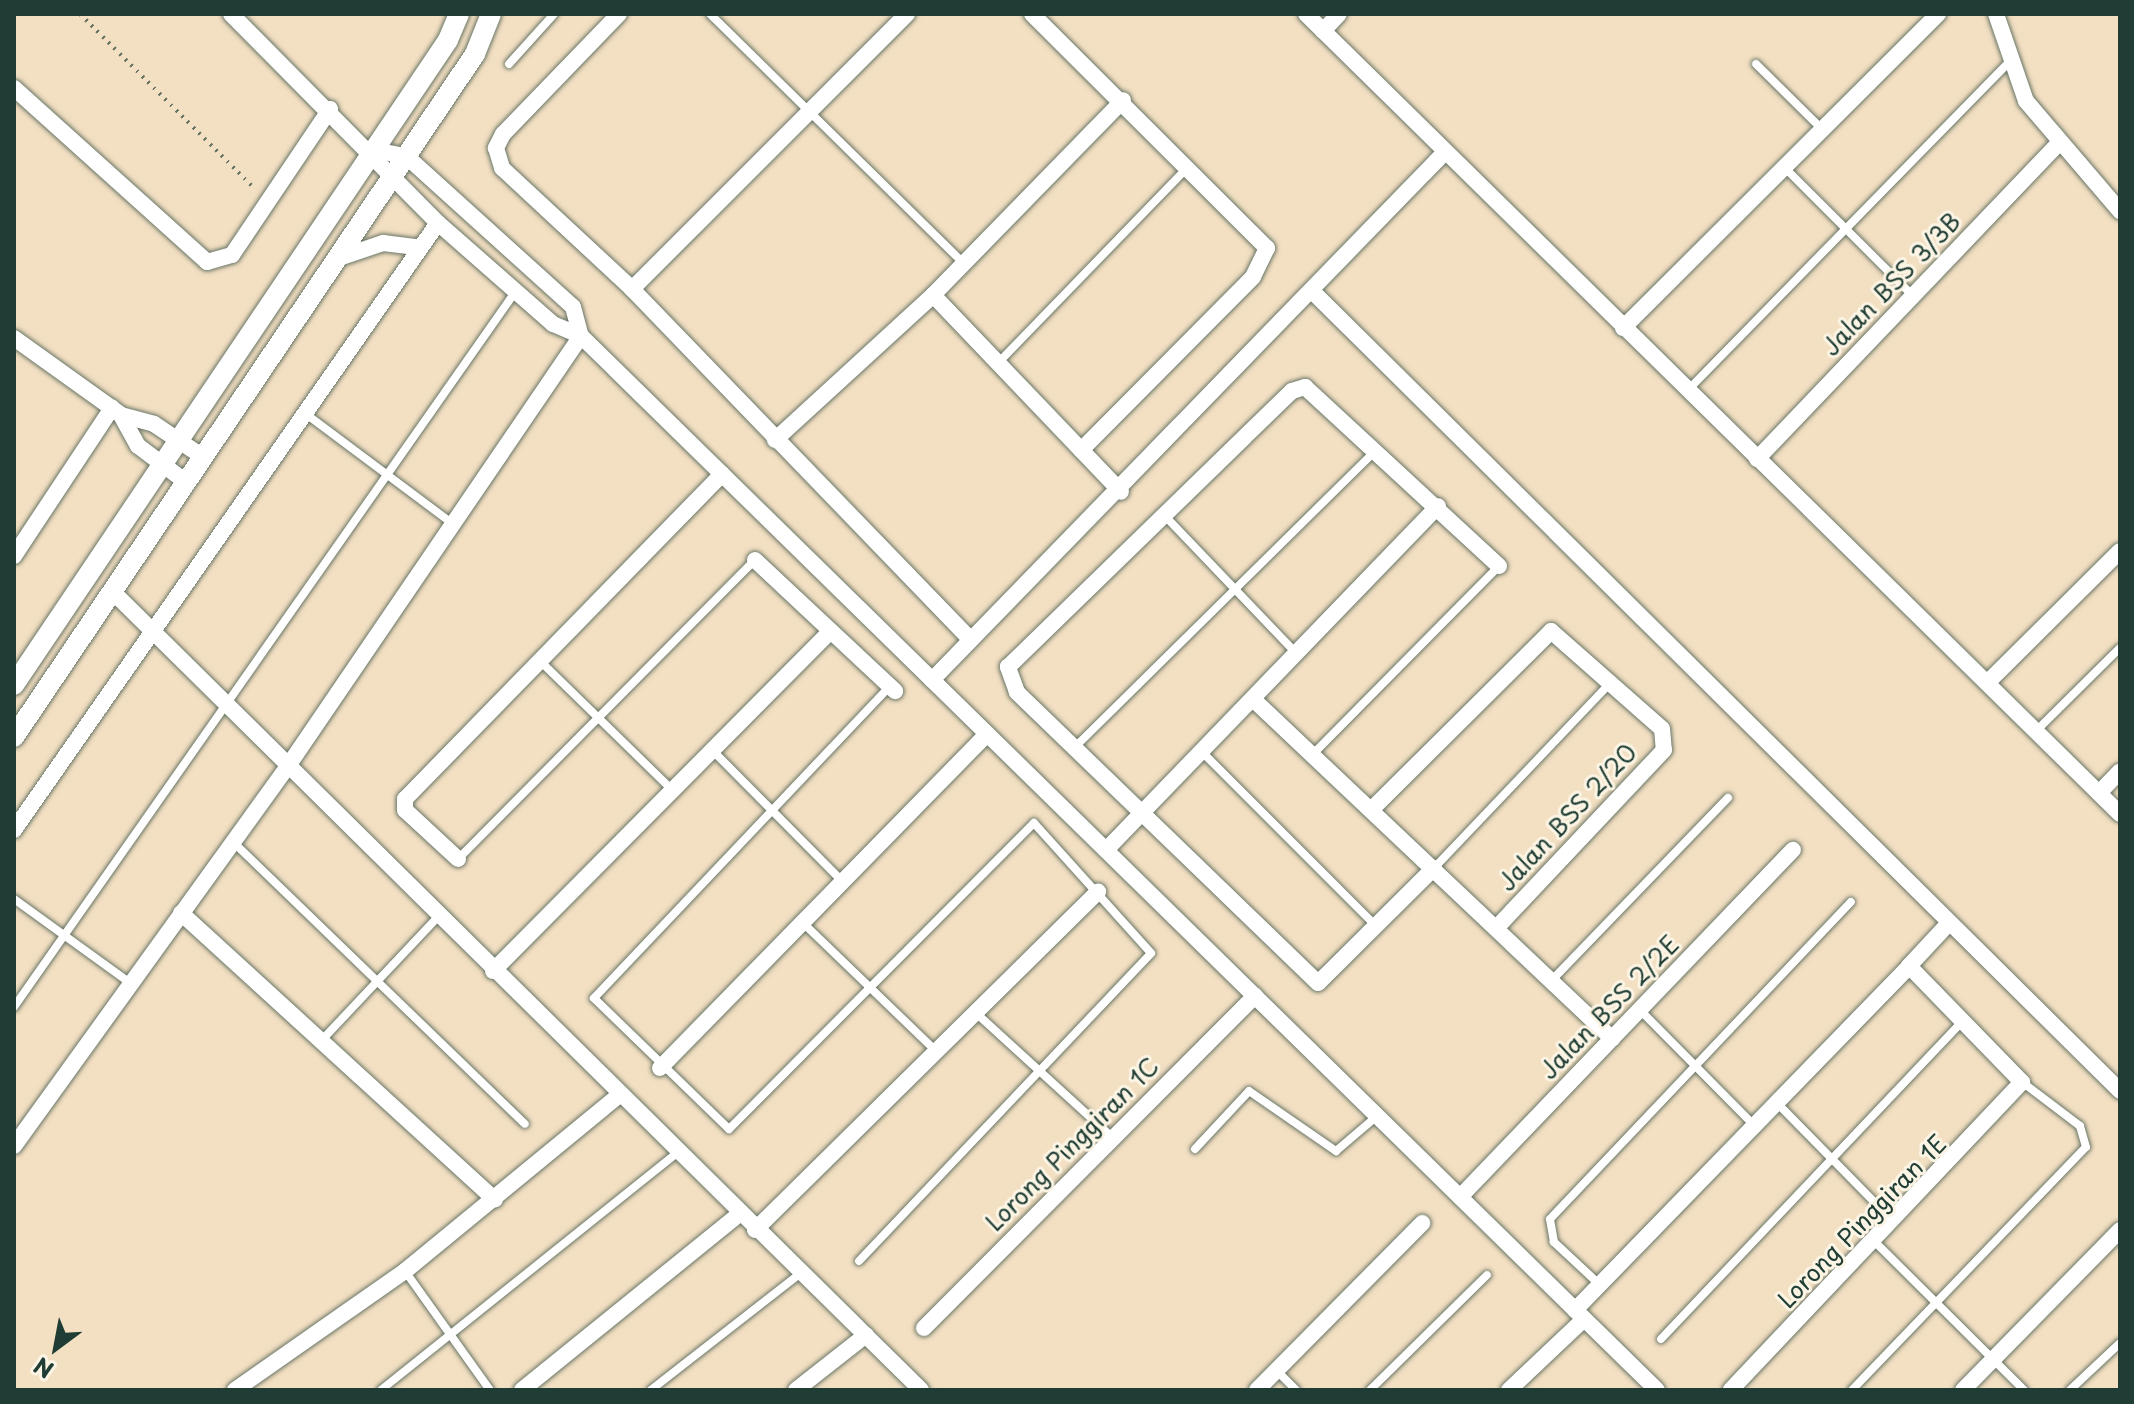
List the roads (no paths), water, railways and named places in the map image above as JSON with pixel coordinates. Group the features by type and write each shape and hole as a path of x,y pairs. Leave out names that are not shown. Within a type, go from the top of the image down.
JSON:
{"street":[{"path":"231,14 374,150 390,179 553,324 581,336 1657,1390"},
{"path":"14,685 374,150 459,14"},
{"path":"14,737 475,54 491,14"},
{"path":"619,14 496,148 502,168 632,289 969,638"},
{"path":"632,289 907,14"},
{"path":"1032,14 1266,242 1265,260 1081,450"},
{"path":"1306,14 1444,153 2120,814"},
{"path":"1323,31 1339,14"},
{"path":"1623,328 1938,14"},
{"path":"1996,14 2026,101 2120,211"},
{"path":"14,88 207,262 232,255 330,109"},
{"path":"775,440 933,295 1123,100"},
{"name":"Jalan BSS 3/3B","path":"1757,459 2059,143"},
{"path":"374,150 406,156 573,307 581,336"},
{"path":"932,680 969,638 1121,492 1444,153"},
{"path":"14,830 152,637 438,223"},
{"path":"336,259 383,243 421,248"},
{"path":"1312,291 2120,1091"},
{"path":"933,295 1121,492"},
{"path":"14,1146 231,840 288,766 449,521 581,336"},
{"path":"14,338 117,412 177,440 203,457"},
{"path":"1434,868 1379,928 1318,983 1017,692 1008,667 1292,391 1320,395 1499,566"},
{"path":"117,412 138,446 186,482"},
{"path":"14,556 117,412"},
{"path":"458,859 403,804 722,474"},
{"path":"1106,850 1143,817 1438,506"},
{"path":"1987,683 2120,551"},
{"path":"755,560 892,689"},
{"path":"112,591 152,637 288,766 617,1097 921,1390"},
{"path":"1371,810 1551,631 1611,682"},
{"path":"493,971 830,632"},
{"name":"Jalan BSS 2/20","path":"1497,927 1669,739 1611,682"},
{"path":"1254,700 1553,979 1612,1039"},
{"path":"660,1068 845,884 987,734"},
{"path":"2099,793 2120,771"},
{"name":"Jalan BSS 2/2E","path":"1460,1197 1793,850"},
{"path":"755,1230 1098,892"},
{"path":"181,913 495,1200"},
{"path":"1509,1390 1579,1314 1599,1284 1948,924"},
{"path":"1909,966 2022,1082"},
{"name":"Lorong Pinggiran 1C","path":"924,1328 1255,996"},
{"name":"Lorong Pinggiran 1E","path":"1731,1390 1894,1222 2022,1082"},
{"path":"235,1390 405,1271 617,1097"},
{"path":"522,1390 739,1214"},
{"path":"1257,1390 1422,1223"},
{"path":"1963,1390 2120,1230"},
{"path":"796,1390 866,1335"}],"lane":[{"path":"509,64 554,14"},
{"path":"710,14 964,264"},
{"path":"1687,391 2012,60"},
{"path":"1756,64 1822,129"},
{"path":"998,363 1190,166"},
{"path":"1784,167 1913,296"},
{"path":"14,1007 228,707 516,291"},
{"path":"304,413 449,521"},
{"path":"1073,749 1376,450"},
{"path":"1165,516 1297,655"},
{"path":"458,859 600,721 755,560"},
{"path":"1312,755 1499,566"},
{"path":"2036,731 2120,648"},
{"path":"539,661 674,792"},
{"path":"1434,868 1611,682"},
{"path":"859,1261 1043,1074 1151,953 1098,892 1027,822 871,988 729,1129 660,1068 594,998 771,807 892,689"},
{"path":"713,751 845,884"},
{"path":"1203,753 1379,928"},
{"path":"1553,979 1728,798"},
{"path":"231,840 525,1124"},
{"path":"14,899 130,983"},
{"path":"1599,1284 1554,1242 1550,1219 1699,1070 1851,902"},
{"path":"321,1041 438,917"},
{"path":"804,924 938,1053"},
{"path":"1640,1010 1754,1125"},
{"path":"976,1013 1112,1137"},
{"path":"1661,1339 1829,1156 1964,1020"},
{"path":"1852,1390 1934,1301 2086,1147 2080,1126 2022,1082"},
{"path":"1195,1149 1249,1091 1336,1151 1377,1116"},
{"path":"1776,1103 1894,1222"},
{"path":"381,1390 451,1339 677,1153"},
{"path":"1875,1242 2024,1390"},
{"path":"405,1271 490,1390"},
{"path":"651,1390 801,1273"},
{"path":"1370,1390 1487,1275"},
{"path":"2070,1390 2120,1343"},
{"path":"1277,1371 1296,1390"}]}
